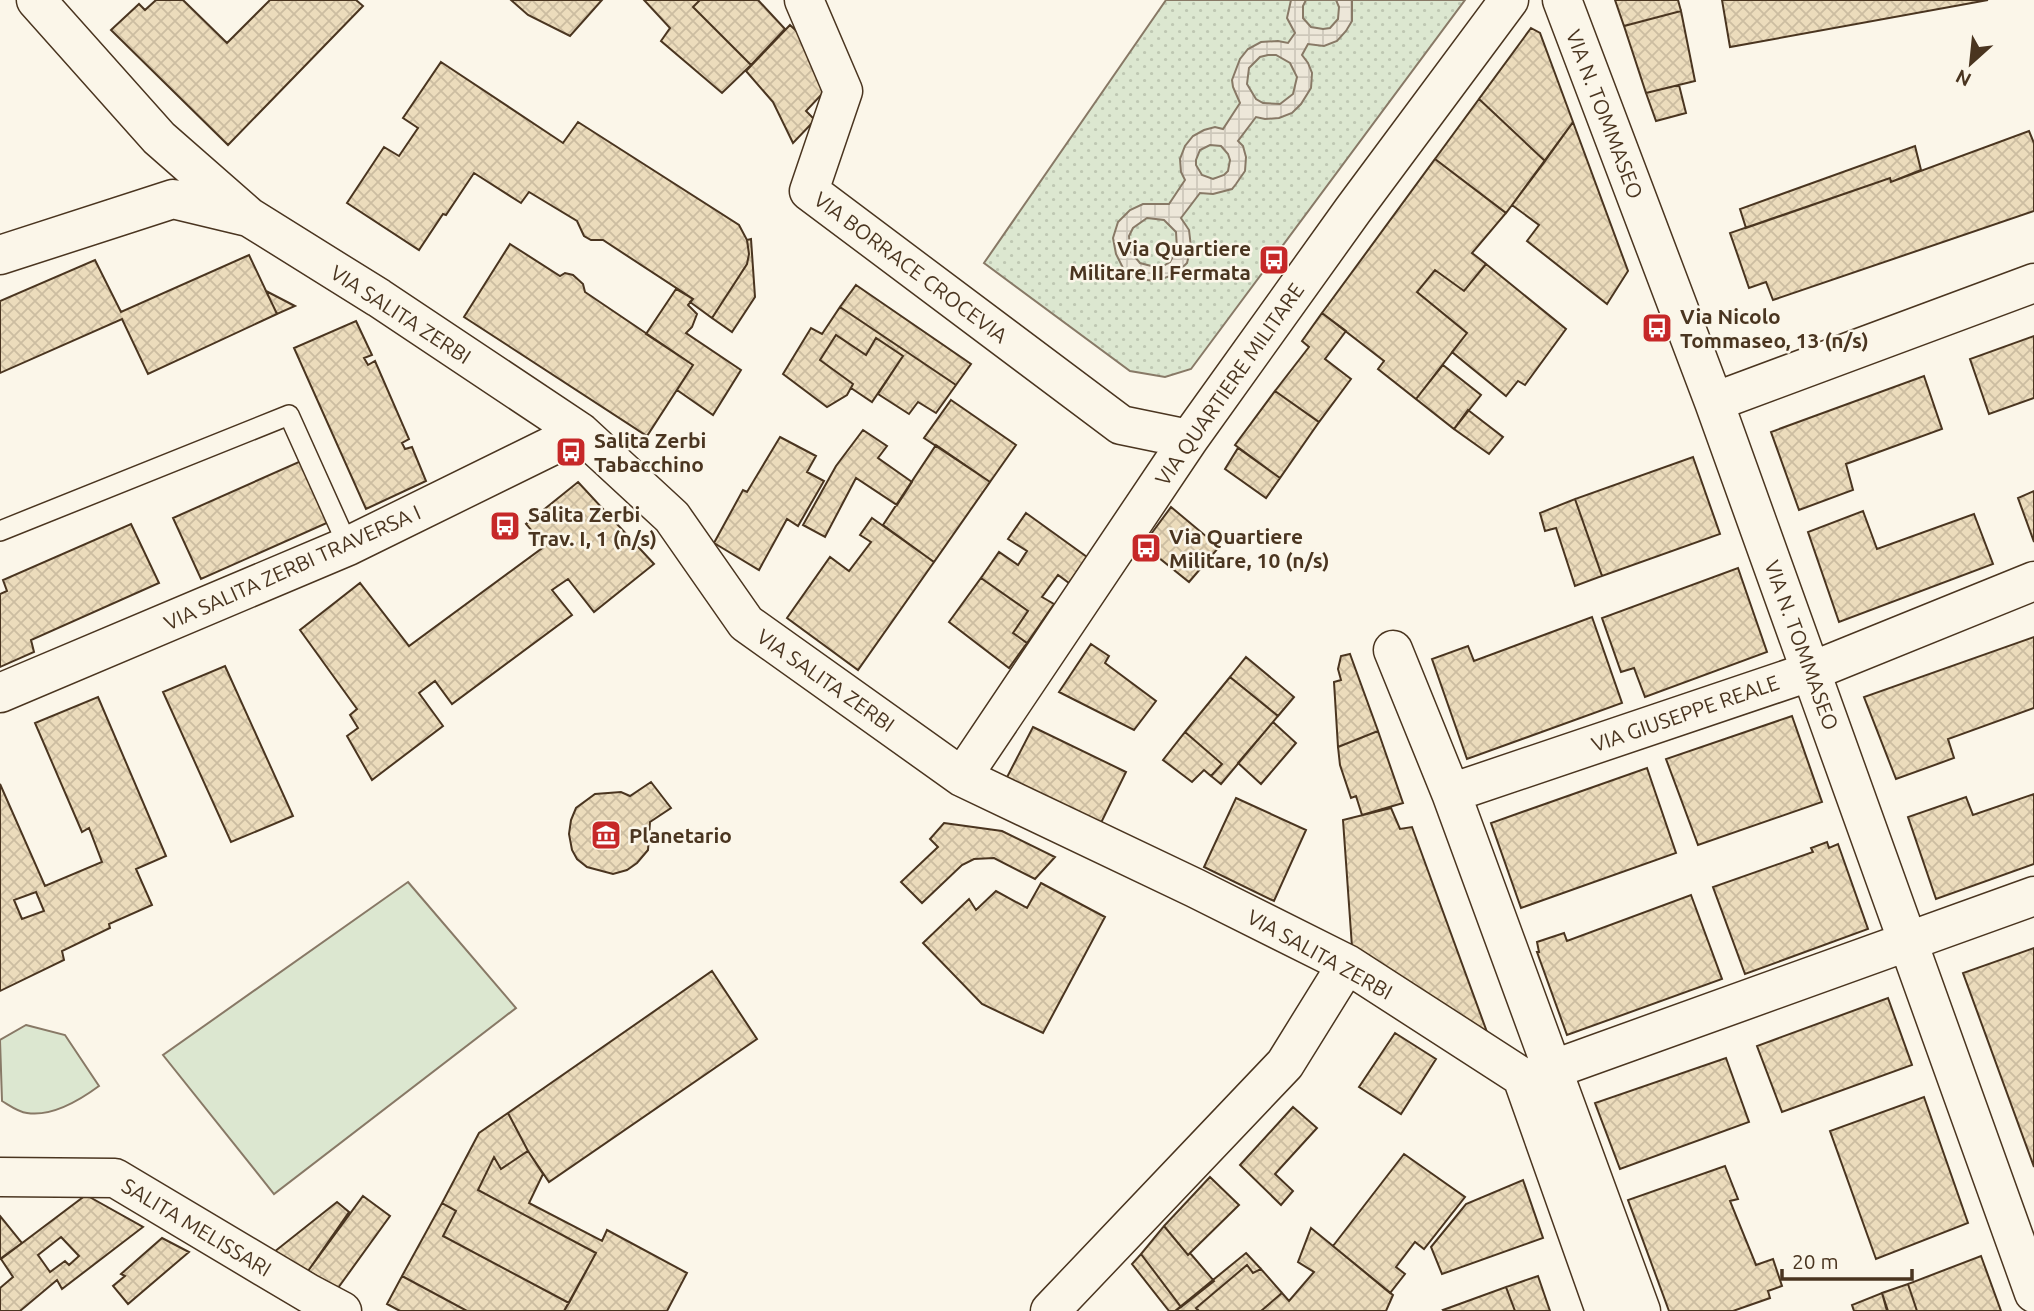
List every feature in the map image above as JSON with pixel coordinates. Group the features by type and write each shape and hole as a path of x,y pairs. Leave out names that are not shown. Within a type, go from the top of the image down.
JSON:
{"street":[{"name":"VIA SALITA ZERBI","path":"36,0 159,138 249,217 379,298 580,432 672,517 746,623 962,777 1348,964 1522,1077 1605,1311"},
{"name":"VIA BORRACE CROCEVIA","path":"804,0 843,91 809,191 1121,425 1189,439"},
{"name":"VIA QUARTIERE MILITARE","path":"962,777 1189,439 1508,0"},
{"name":"VIA N. TOMMASEO","path":"1562,0 1714,402 2034,1293"},
{"path":"0,255 173,199 249,217"},
{"path":"1714,402 2034,283"},
{"name":"VIA SALITA ZERBI TRAVERSA I","path":"0,692 348,546 580,432"},
{"name":"VIA GIUSEPPE REALE","path":"1451,793 1812,671 2034,581"},
{"path":"1393,650 1451,793 1641,1311"},
{"path":"1554,1069 2034,897"},
{"path":"1050,1311 1285,1064 1348,964"},
{"name":"SALITA MELISSARI","path":"0,1177 115,1178 300,1302 342,1311"}],"lane":[{"path":"0,531 289,415 348,546"}],"green space":[{"path":"1166,0 1465,0 1191,369 1165,377 1130,371 984,263"},
{"path":"408,882 516,1008 274,1194 163,1055"},
{"path":"26,1025 65,1035 99,1086 56,1110 36,1114 24,1112 2,1101 0,1040"}],"shaded area":[{"path":"1291,0 1306,0 1303,18 1311,27 1330,28 1338,19 1339,7 1336,0 1352,0 1352,21 1337,41 1324,46 1308,44 1302,55 1312,73 1311,88 1301,104 1292,113 1279,118 1256,117 1238,141 1243,146 1246,157 1245,171 1236,184 1232,189 1213,194 1200,193 1181,218 1189,230 1191,247 1187,263 1176,274 1156,281 1137,279 1125,272 1116,254 1113,238 1118,222 1130,210 1143,204 1169,204 1185,180 1180,159 1185,146 1193,136 1204,130 1215,127 1223,129 1240,103 1232,80 1240,59 1248,49 1261,42 1288,43 1295,33 1287,18","holes":["1276,55 1290,63 1297,77 1293,94 1280,104 1263,103 1256,99 1247,84 1249,68 1260,57","1210,145 1221,146 1230,160 1228,171 1213,179 1202,175 1196,165 1200,150","1147,218 1164,220 1176,232 1177,249 1170,262 1155,267 1140,263 1130,251 1129,236 1133,228"]}],"building":[{"path":"156,0 183,0 227,43 270,0 356,0 363,6 228,145 111,30 139,4 145,10"},
{"path":"511,0 602,0 570,36 528,15"},
{"path":"644,0 700,0 693,7 751,65 722,93 661,41 670,28"},
{"path":"700,0 758,0 785,29 751,65 693,7"},
{"path":"1615,0 1678,0 1681,11 1624,26"},
{"path":"1722,0 1988,0 1730,47"},
{"path":"1681,11 1695,81 1646,93 1624,26"},
{"path":"790,25 820,53 823,93 806,111 815,120 793,143 773,102 746,71"},
{"path":"1531,28 1540,33 1573,122 1545,161 1479,99"},
{"path":"441,62 563,143 578,122 739,225 747,240 747,264 712,318 690,302 693,299 603,240 591,240 584,236 577,221 529,192 521,203 474,173 419,250 347,203 384,147 399,156 418,128 403,118"},
{"path":"1679,85 1686,113 1656,121 1646,93"},
{"path":"1479,99 1545,161 1506,213 1435,159"},
{"path":"1573,122 1628,271 1607,304 1527,241 1539,225 1512,205"},
{"path":"2029,131 2034,143 2034,211 1773,300 1766,282 1749,288 1730,233 1890,178 1891,182"},
{"path":"1915,146 1921,170 1891,182 1890,178 1746,228 1740,209"},
{"path":"1435,159 1506,213 1472,253 1486,264 1464,291 1435,270 1417,292 1467,333 1416,399 1378,369 1384,361 1322,313"},
{"path":"751,239 755,297 732,332 712,318 747,264 747,240"},
{"path":"510,244 560,276 565,273 573,275 583,284 585,292 693,365 647,436 464,317"},
{"path":"249,255 277,314 148,374 122,319 0,373 0,301 95,260 121,312"},
{"path":"1486,264 1566,329 1525,385 1518,381 1506,396 1452,352 1467,333 1417,292 1435,270 1464,291"},
{"path":"856,285 971,364 956,385 840,307"},
{"path":"676,289 693,299 688,305 697,314 692,327 686,333 741,370 713,415 677,390 693,365 646,334"},
{"path":"266,291 295,306 277,314"},
{"path":"840,307 956,385 936,413 918,402 909,414 878,394 903,356 876,338 866,355 836,335 820,360 853,384 847,395 827,407 783,374 811,328 822,334"},
{"path":"1322,313 1346,331 1325,359 1351,379 1319,422 1275,391 1309,347 1302,341"},
{"path":"356,321 372,355 364,358 368,365 375,361 409,439 402,443 405,449 412,447 426,481 366,509 294,348"},
{"path":"836,335 866,355 876,338 903,356 872,402 851,388 853,384 820,360"},
{"path":"2034,336 2034,398 1989,414 1970,359"},
{"path":"1443,365 1481,395 1454,429 1416,399"},
{"path":"1924,376 1942,429 1846,464 1853,490 1799,510 1771,432"},
{"path":"1275,391 1319,422 1280,478 1235,445"},
{"path":"951,400 1016,445 990,482 924,438"},
{"path":"1468,410 1503,437 1489,454 1454,429"},
{"path":"863,430 887,446 878,458 912,482 897,505 856,478 825,537 803,525 836,466"},
{"path":"780,437 816,456 807,472 824,481 798,526 787,519 759,570 714,543 743,490 747,492"},
{"path":"936,445 990,482 934,562 883,525"},
{"path":"1238,448 1280,478 1266,498 1225,469"},
{"path":"1693,457 1720,534 1602,576 1575,499"},
{"path":"301,461 329,522 201,579 173,518"},
{"path":"578,482 654,564 594,612 568,579 552,590 572,615 452,704 435,681 419,693 443,726 372,780 347,736 358,728 350,715 357,709 300,630 360,583 409,646 545,546 526,524"},
{"path":"2034,491 2034,542 2018,498"},
{"path":"1575,499 1602,576 1575,586 1556,528 1545,531 1540,513"},
{"path":"1171,507 1219,547 1189,582 1143,545"},
{"path":"1863,511 1877,549 1974,514 1993,564 1839,622 1808,532"},
{"path":"1026,513 1087,557 1069,583 1058,575 1042,597 1054,604 1027,643 1013,633 1028,611 981,578 999,552 1018,565 1027,551 1008,539"},
{"path":"872,518 934,562 858,670 787,618 830,557 849,571 871,542 860,535"},
{"path":"131,524 159,583 31,640 34,652 0,667 0,594 7,591 3,580"},
{"path":"1738,568 1767,652 1645,697 1634,668 1621,672 1602,618"},
{"path":"981,578 1028,611 1013,633 1027,643 1009,668 949,622"},
{"path":"1592,617 1622,703 1467,759 1432,659 1468,646 1474,661"},
{"path":"2034,637 2034,708 1948,739 1954,758 1896,779 1864,697"},
{"path":"1091,644 1109,656 1105,663 1156,701 1134,730 1059,692"},
{"path":"1350,654 1378,731 1338,747 1334,682 1341,680 1338,669 1341,656"},
{"path":"1246,657 1294,697 1278,716 1230,677"},
{"path":"225,666 293,816 231,842 163,692"},
{"path":"1230,677 1278,716 1221,784 1211,776 1222,764 1185,732"},
{"path":"98,697 166,856 136,869 152,905 109,924 110,928 62,951 64,960 0,991 0,784 45,886 102,862 89,828 82,832 35,723","holes":["36,892 44,911 22,919 14,900"]},
{"path":"1792,716 1822,802 1698,845 1666,759"},
{"path":"1273,722 1296,743 1261,784 1238,763"},
{"path":"1033,727 1126,772 1098,829 1004,783"},
{"path":"1378,731 1403,803 1362,815 1356,796 1351,798 1340,765 1338,747"},
{"path":"1185,732 1222,764 1211,776 1204,770 1192,782 1163,760"},
{"path":"1647,768 1676,853 1521,908 1491,823"},
{"path":"651,782 671,808 650,822 648,850 637,863 627,870 613,874 587,867 577,859 569,834 576,808 595,794 621,792 630,796"},
{"path":"2034,794 2034,864 1936,899 1908,817 1966,797 1973,815"},
{"path":"1236,798 1306,830 1274,901 1204,867"},
{"path":"1391,808 1400,829 1412,827 1491,1043 1353,961 1343,820"},
{"path":"944,823 1002,831 1055,857 1035,879 994,858 974,859 962,865 922,903 901,882 938,847 930,839"},
{"path":"1827,842 1829,848 1838,844 1868,929 1745,974 1713,887 1813,852 1811,848"},
{"path":"1041,883 1105,917 1043,1033 982,1004 923,943 969,899 976,910 996,891 1027,908"},
{"path":"1691,895 1722,979 1567,1035 1537,952 1537,942 1564,933 1567,941"},
{"path":"2034,948 2034,1167 1963,973"},
{"path":"712,971 757,1039 549,1182 528,1151 508,1113"},
{"path":"1888,998 1912,1065 1782,1112 1757,1046"},
{"path":"1395,1033 1436,1059 1401,1114 1359,1087"},
{"path":"1726,1058 1749,1122 1620,1169 1595,1103"},
{"path":"1924,1097 1968,1223 1876,1259 1830,1131"},
{"path":"1293,1107 1317,1128 1275,1174 1293,1191 1281,1205 1240,1165"},
{"path":"508,1113 528,1151 501,1169 494,1157 478,1190 596,1253 569,1303 443,1236 456,1211 442,1203 479,1133"},
{"path":"528,1151 543,1174 529,1203 602,1241 607,1230 687,1273 667,1311 564,1311 596,1253 478,1190 494,1157 501,1169"},
{"path":"1404,1154 1465,1197 1424,1249 1415,1242 1396,1267 1405,1274 1390,1293 1333,1246"},
{"path":"1725,1166 1738,1199 1730,1201 1756,1265 1773,1259 1782,1286 1768,1291 1770,1298 1733,1311 1669,1311 1628,1200"},
{"path":"1210,1177 1239,1205 1188,1255 1164,1226"},
{"path":"1523,1180 1543,1238 1442,1274 1431,1247 1466,1204"},
{"path":"86,1195 143,1227 62,1289 57,1280 20,1311 0,1311 0,1288 13,1277 1,1259","holes":["61,1237 79,1256 69,1265 65,1261 50,1272 38,1255"]},
{"path":"363,1196 390,1216 338,1288 308,1271"},
{"path":"337,1202 349,1212 308,1271 274,1252"},
{"path":"442,1203 456,1211 443,1236 569,1303 564,1311 467,1311 402,1276"},
{"path":"0,1216 22,1243 0,1259"},
{"path":"1164,1226 1214,1281 1181,1307 1141,1254"},
{"path":"1311,1228 1393,1295 1386,1311 1261,1311 1282,1293 1289,1301 1314,1272 1298,1262"},
{"path":"162,1238 189,1252 128,1304 113,1286 125,1276 121,1274"},
{"path":"1246,1253 1261,1269 1253,1273 1247,1265 1196,1308 1199,1311 1175,1311"},
{"path":"1141,1254 1181,1307 1169,1311 1132,1264"},
{"path":"1981,1256 2001,1311 1917,1311 1908,1284"},
{"path":"1247,1265 1253,1273 1261,1269 1282,1293 1261,1311 1199,1311 1196,1308"},
{"path":"402,1276 467,1311 400,1311 387,1304"},
{"path":"1538,1276 1550,1311 1515,1311 1506,1287"},
{"path":"1908,1284 1917,1311 1887,1311 1882,1293"},
{"path":"1506,1287 1515,1311 1443,1310"},
{"path":"1882,1293 1888,1311 1854,1311 1852,1305"}],"place":[{"name":"Via Quartiere Militare II Fermata","path":"1274,260"},
{"name":"Via Nicolo Tommaseo, 13 (n/s)","path":"1657,328"},
{"name":"Salita Zerbi Tabacchino","path":"571,452"},
{"name":"Salita Zerbi Trav. I, 1 (n/s)","path":"505,526"},
{"name":"Via Quartiere Militare, 10 (n/s)","path":"1146,548"},
{"name":"Planetario","path":"606,835"}]}
